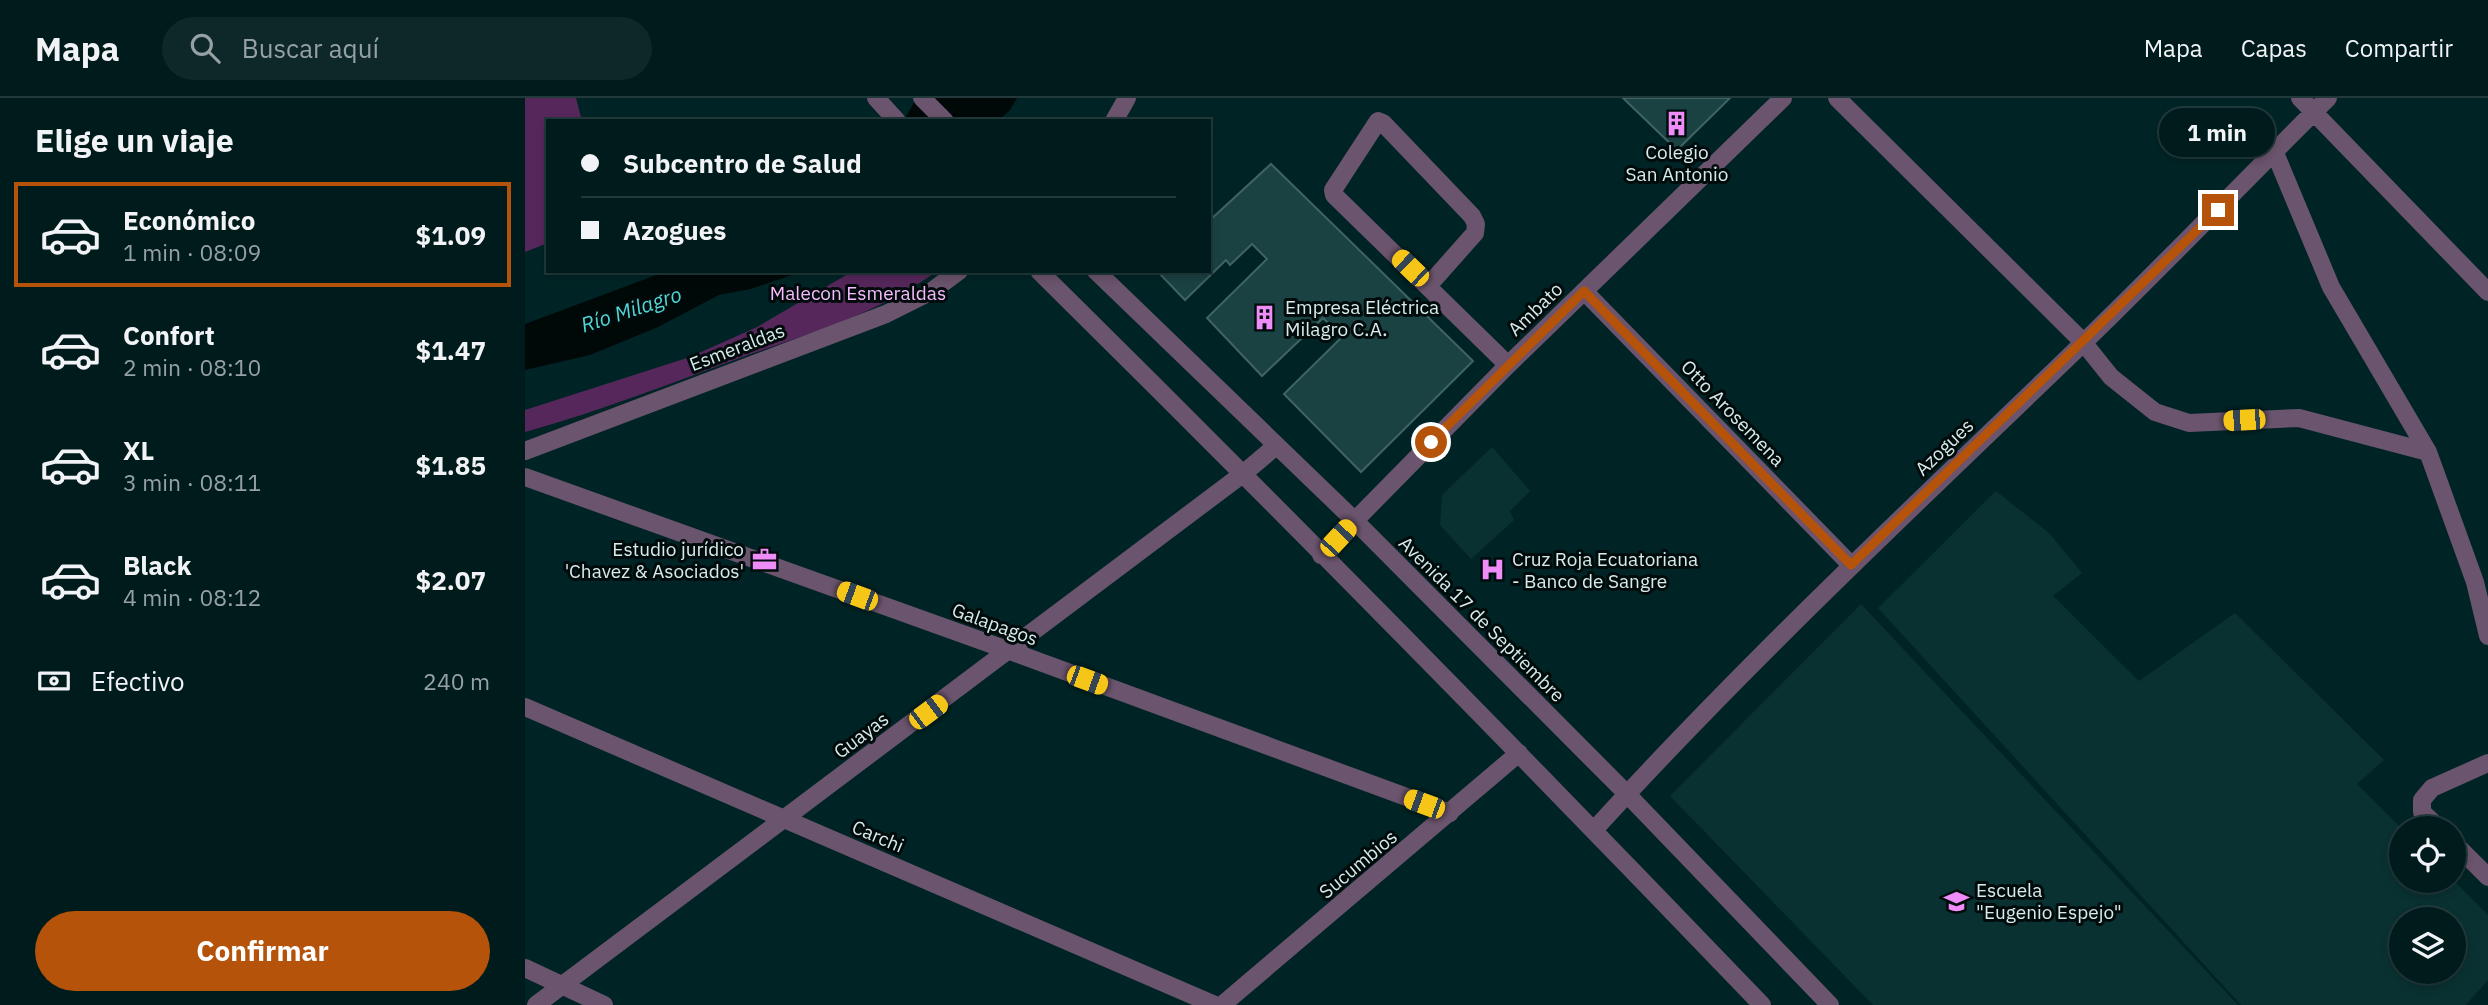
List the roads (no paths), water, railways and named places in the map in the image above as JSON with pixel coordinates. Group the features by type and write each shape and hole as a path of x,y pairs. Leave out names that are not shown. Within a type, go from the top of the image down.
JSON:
{"street":[{"path":"876,98 895,119"},
{"path":"922,98 943,119"},
{"path":"1115,119 1127,98"},
{"name":"Ambato","path":"1321,555 1508,365 1783,98"},
{"path":"1837,98 2083,342 2111,377 2155,412 2189,423 2299,418 2428,452"},
{"path":"2300,98 2488,292"},
{"name":"Azogues","path":"1594,830 1851,565 2083,342 2276,153 2328,98"},
{"path":"1429,286 1475,233 1476,224 1472,216 1383,123 1378,121 1333,190 1334,195 1508,365"},
{"path":"2276,153 2331,287 2428,452 2475,582 2488,636"},
{"name":"Esmeraldas","path":"525,451 886,314 932,291 956,273"},
{"path":"1041,273 1519,753 1762,1005"},
{"name":"Avenida 17 de Septiembre","path":"1098,273 1354,520 1627,794 1830,1005"},
{"name":"Otto Arosemena","path":"1584,291 1851,565"},
{"name":"Guayas","path":"536,1005 1010,651 1244,474 1276,446"},
{"name":"Galapagos","path":"525,477 1450,813"},
{"name":"Carchi","path":"525,707 1215,1005"},
{"name":"Sucumbios","path":"1222,1005 1519,753"},
{"path":"2426,816 2422,812 2422,800 2433,788 2488,763"},
{"path":"2466,855 2488,877"},
{"path":"525,968 604,1005"}],"water":[{"path":"917,98 1017,98 1000,119 904,119"},
{"name":"Río Milagro","path":"662,273 797,273 751,289 719,295 658,327 590,355 525,370 525,324"}],"place":[{"name":"Colegio San Antonio","path":"1677,124"},
{"name":"Empresa Eléctrica Milagro C.A.","path":"1265,318"},
{"name":"Estudio jurídico 'Chavez & Asociados'","path":"764,560"},
{"name":"Cruz Roja Ecuatoriana - Banco de Sangre","path":"1492,570"},
{"name":"Escuela \"Eugenio Espejo\"","path":"1956,901"}],"park label":[{"name":"Malecon Esmeraldas","path":"858,293"}]}
